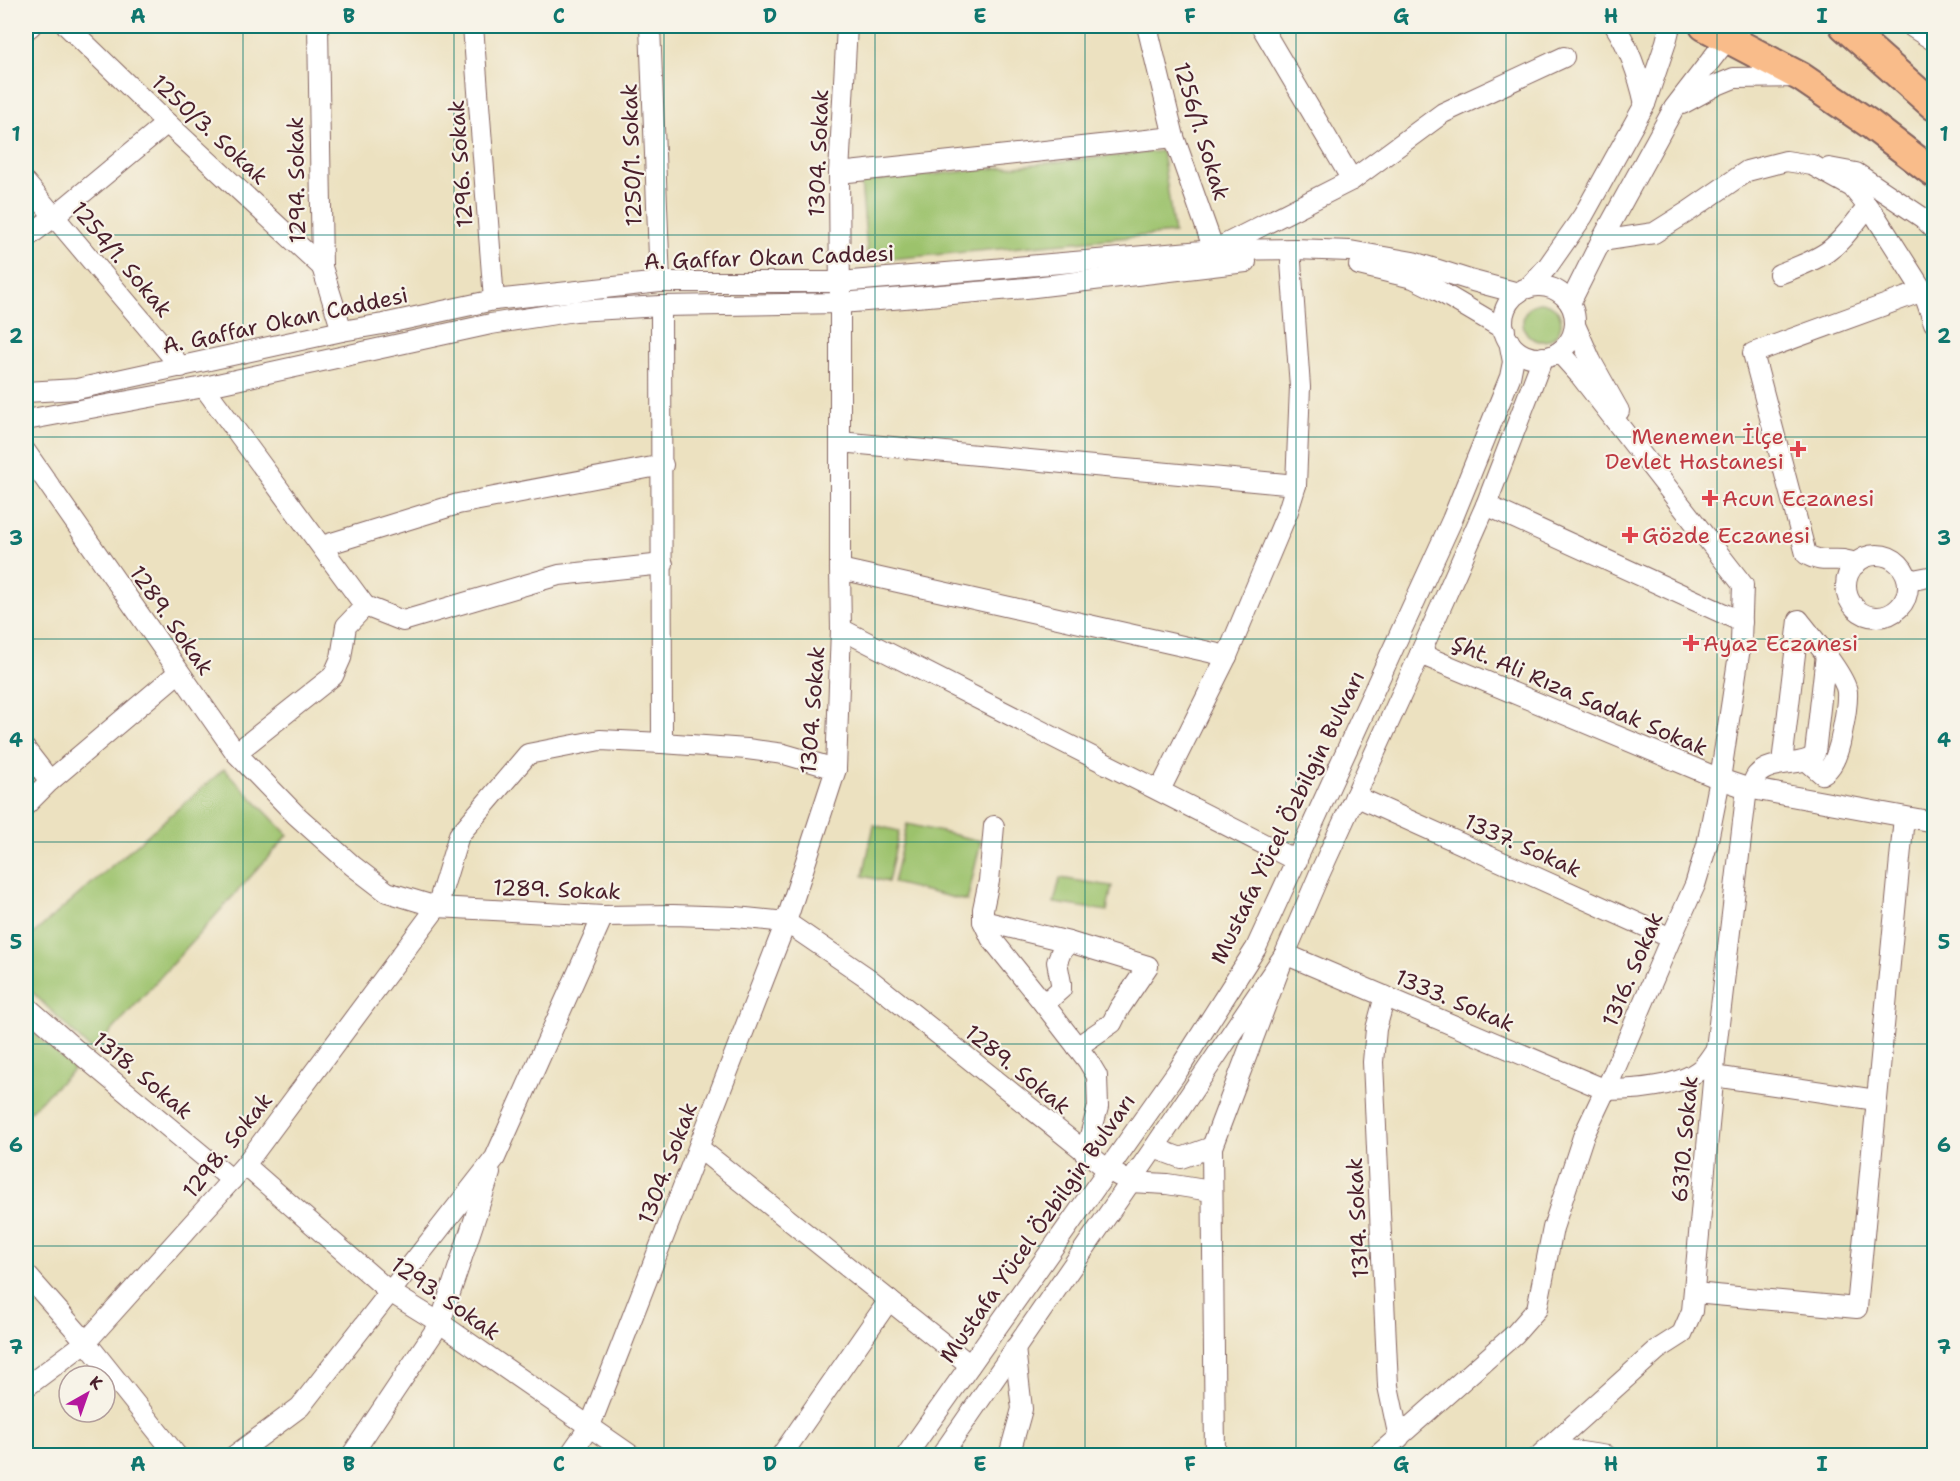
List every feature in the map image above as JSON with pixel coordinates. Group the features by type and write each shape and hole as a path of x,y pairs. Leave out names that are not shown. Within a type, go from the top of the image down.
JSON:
{"highway":[{"path":"1844,26 1935,106"},
{"path":"1725,30 1801,77 1870,124 1935,173"}],"street":[{"path":"26,30 31,26"},
{"name":"1250/3. Sokak","path":"67,26 167,123 322,267"},
{"name":"1294. Sokak","path":"318,26 322,267 342,331"},
{"name":"1296. Sokak","path":"473,26 494,300"},
{"name":"1250/1. Sokak","path":"650,26 660,282"},
{"name":"1304. Sokak","path":"569,1455 590,1426 699,1148 786,922 836,769 842,629 839,173 847,26"},
{"name":"1256/1. Sokak","path":"1147,26 1174,137 1214,250"},
{"path":"1261,26 1352,180"},
{"path":"1615,26 1622,36 1641,82 1646,104"},
{"path":"1643,456 1579,374 1551,355 1533,357 1524,354 1507,336 1504,320 1511,300 1548,266 1583,216 1646,104 1670,26"},
{"path":"1911,26 1935,40"},
{"path":"1570,303 1601,240 1674,108 1725,30"},
{"path":"1214,250 1352,180 1443,113 1564,57"},
{"path":"1674,108 1734,78 1801,77"},
{"path":"26,238 167,123"},
{"path":"839,173 1174,137"},
{"path":"1601,240 1654,233 1747,171 1786,161 1856,173 1923,218 1935,229"},
{"path":"1812,165 1852,187 1868,207 1923,291 1934,323"},
{"name":"1254/1. Sokak","path":"26,183 182,367"},
{"path":"1779,274 1806,264 1827,252 1868,207"},
{"name":"A. Gaffar Okan Caddesi","path":"26,392 77,389 494,300 660,282 840,282 1214,250 1295,249 1350,251 1413,262 1523,290"},
{"name":"A. Gaffar Okan Caddesi","path":"26,420 204,387 491,324 575,311 662,306 840,303 1026,288 1234,262 1325,261 1361,265 1413,278 1449,297 1507,336"},
{"path":"1160,790 1227,656 1288,511 1296,485 1300,387 1291,262"},
{"path":"1215,1455 1212,1147 1285,954 1355,796 1551,355 1570,340 1575,325 1575,313 1562,294 1552,288 1540,286 1523,290"},
{"path":"1856,564 1846,559 1816,560 1806,554 1753,353 1923,291"},
{"path":"662,306 663,743"},
{"path":"1575,325 1591,361 1643,456"},
{"name":"Mustafa Yücel Özbilgin Bulvarı","path":"906,1455 1179,1069 1256,948 1457,509 1510,377 1513,362 1507,336"},
{"path":"204,387 365,606 403,621 559,575 663,564"},
{"path":"840,442 1296,485"},
{"name":"1289. Sokak","path":"26,452 236,753 296,815 361,873 387,892 437,907 603,916 736,917 786,922 868,978 1085,1154 1108,1170 1130,1182 1167,1184 1211,1191"},
{"name":"1316. Sokak","path":"1377,1455 1515,1334 1537,1309 1553,1228 1583,1137 1606,1090 1695,885 1707,845 1720,779 1741,642 1743,585 1643,456"},
{"path":"322,546 458,504 663,465"},
{"path":"1486,505 1742,622"},
{"path":"1873,556 1892,558 1899,564 1908,580 1905,602 1898,610 1878,618 1858,611 1851,603 1847,593 1850,572 1864,558 1873,556"},
{"path":"840,568 1227,656"},
{"path":"1908,580 1935,576"},
{"path":"236,753 333,676 341,658 346,626 365,606"},
{"path":"1749,788 1758,774 1773,765 1782,763 1807,761 1822,774 1827,771 1838,752 1844,725 1847,690 1826,654 1799,620 1782,763"},
{"path":"842,629 1297,861"},
{"name":"Şht. Ali Rıza Sadak Sokak","path":"1420,654 1720,779"},
{"path":"26,805 50,781 179,672"},
{"name":"1298. Sokak","path":"26,1387 86,1342 245,1165 437,907 459,835 528,754 600,740 663,743 784,754 836,769"},
{"path":"26,750 50,781"},
{"path":"1720,779 1749,788 1935,822"},
{"name":"6310. Sokak","path":"1544,1451 1657,1350 1682,1334 1692,1311 1716,1049 1749,788"},
{"name":"1337. Sokak","path":"1355,796 1671,938"},
{"path":"1694,1293 1857,1308 1904,817"},
{"path":"994,826 989,881 982,921 991,938 1044,1004 1097,1076 1098,1107 1085,1154"},
{"path":"351,1455 440,1323 495,1158 603,916"},
{"path":"982,921 1069,942 1148,966 1112,1023 1077,1047"},
{"path":"1044,1004 1060,989 1062,983 1057,963 1061,952 1069,942"},
{"path":"940,1455 1154,1148 1285,954"},
{"name":"1333. Sokak","path":"1285,954 1606,1090"},
{"name":"1314. Sokak","path":"1385,996 1376,1029 1374,1062 1389,1386 1399,1438"},
{"name":"1318. Sokak","path":"26,1006 84,1058 232,1180"},
{"path":"1606,1090 1644,1089 1663,1085 1702,1068 1716,1049"},
{"path":"1714,1076 1876,1100"},
{"path":"1154,1148 1181,1158 1212,1147"},
{"path":"699,1148 970,1365"},
{"path":"234,1455 300,1407 495,1158"},
{"name":"1293. Sokak","path":"245,1165 390,1292 440,1323 632,1455"},
{"path":"26,1274 86,1342 177,1455"},
{"path":"781,1455 889,1300"},
{"path":"1009,1455 1022,1409 1015,1348"},
{"path":"1544,1451 1607,1455"}],"green space":[{"path":"1162,151 1174,233 868,261 861,182"},
{"path":"1542,303 1555,309 1561,322 1555,335 1542,341 1529,335 1523,322 1529,309"},
{"path":"224,769 288,835 93,1052 26,986 26,940"},
{"path":"907,824 981,841 967,901 893,883"},
{"path":"874,825 899,831 888,882 863,876"},
{"path":"1060,878 1112,886 1107,911 1054,903"},
{"path":"26,1026 74,1069 26,1115"}],"place":[{"name":"Menemen İlçe Devlet Hastanesi","path":"1798,449"},
{"name":"Acun Eczanesi","path":"1710,498"},
{"name":"Gözde Eczanesi","path":"1630,535"},
{"name":"Ayaz Eczanesi","path":"1691,643"}]}
